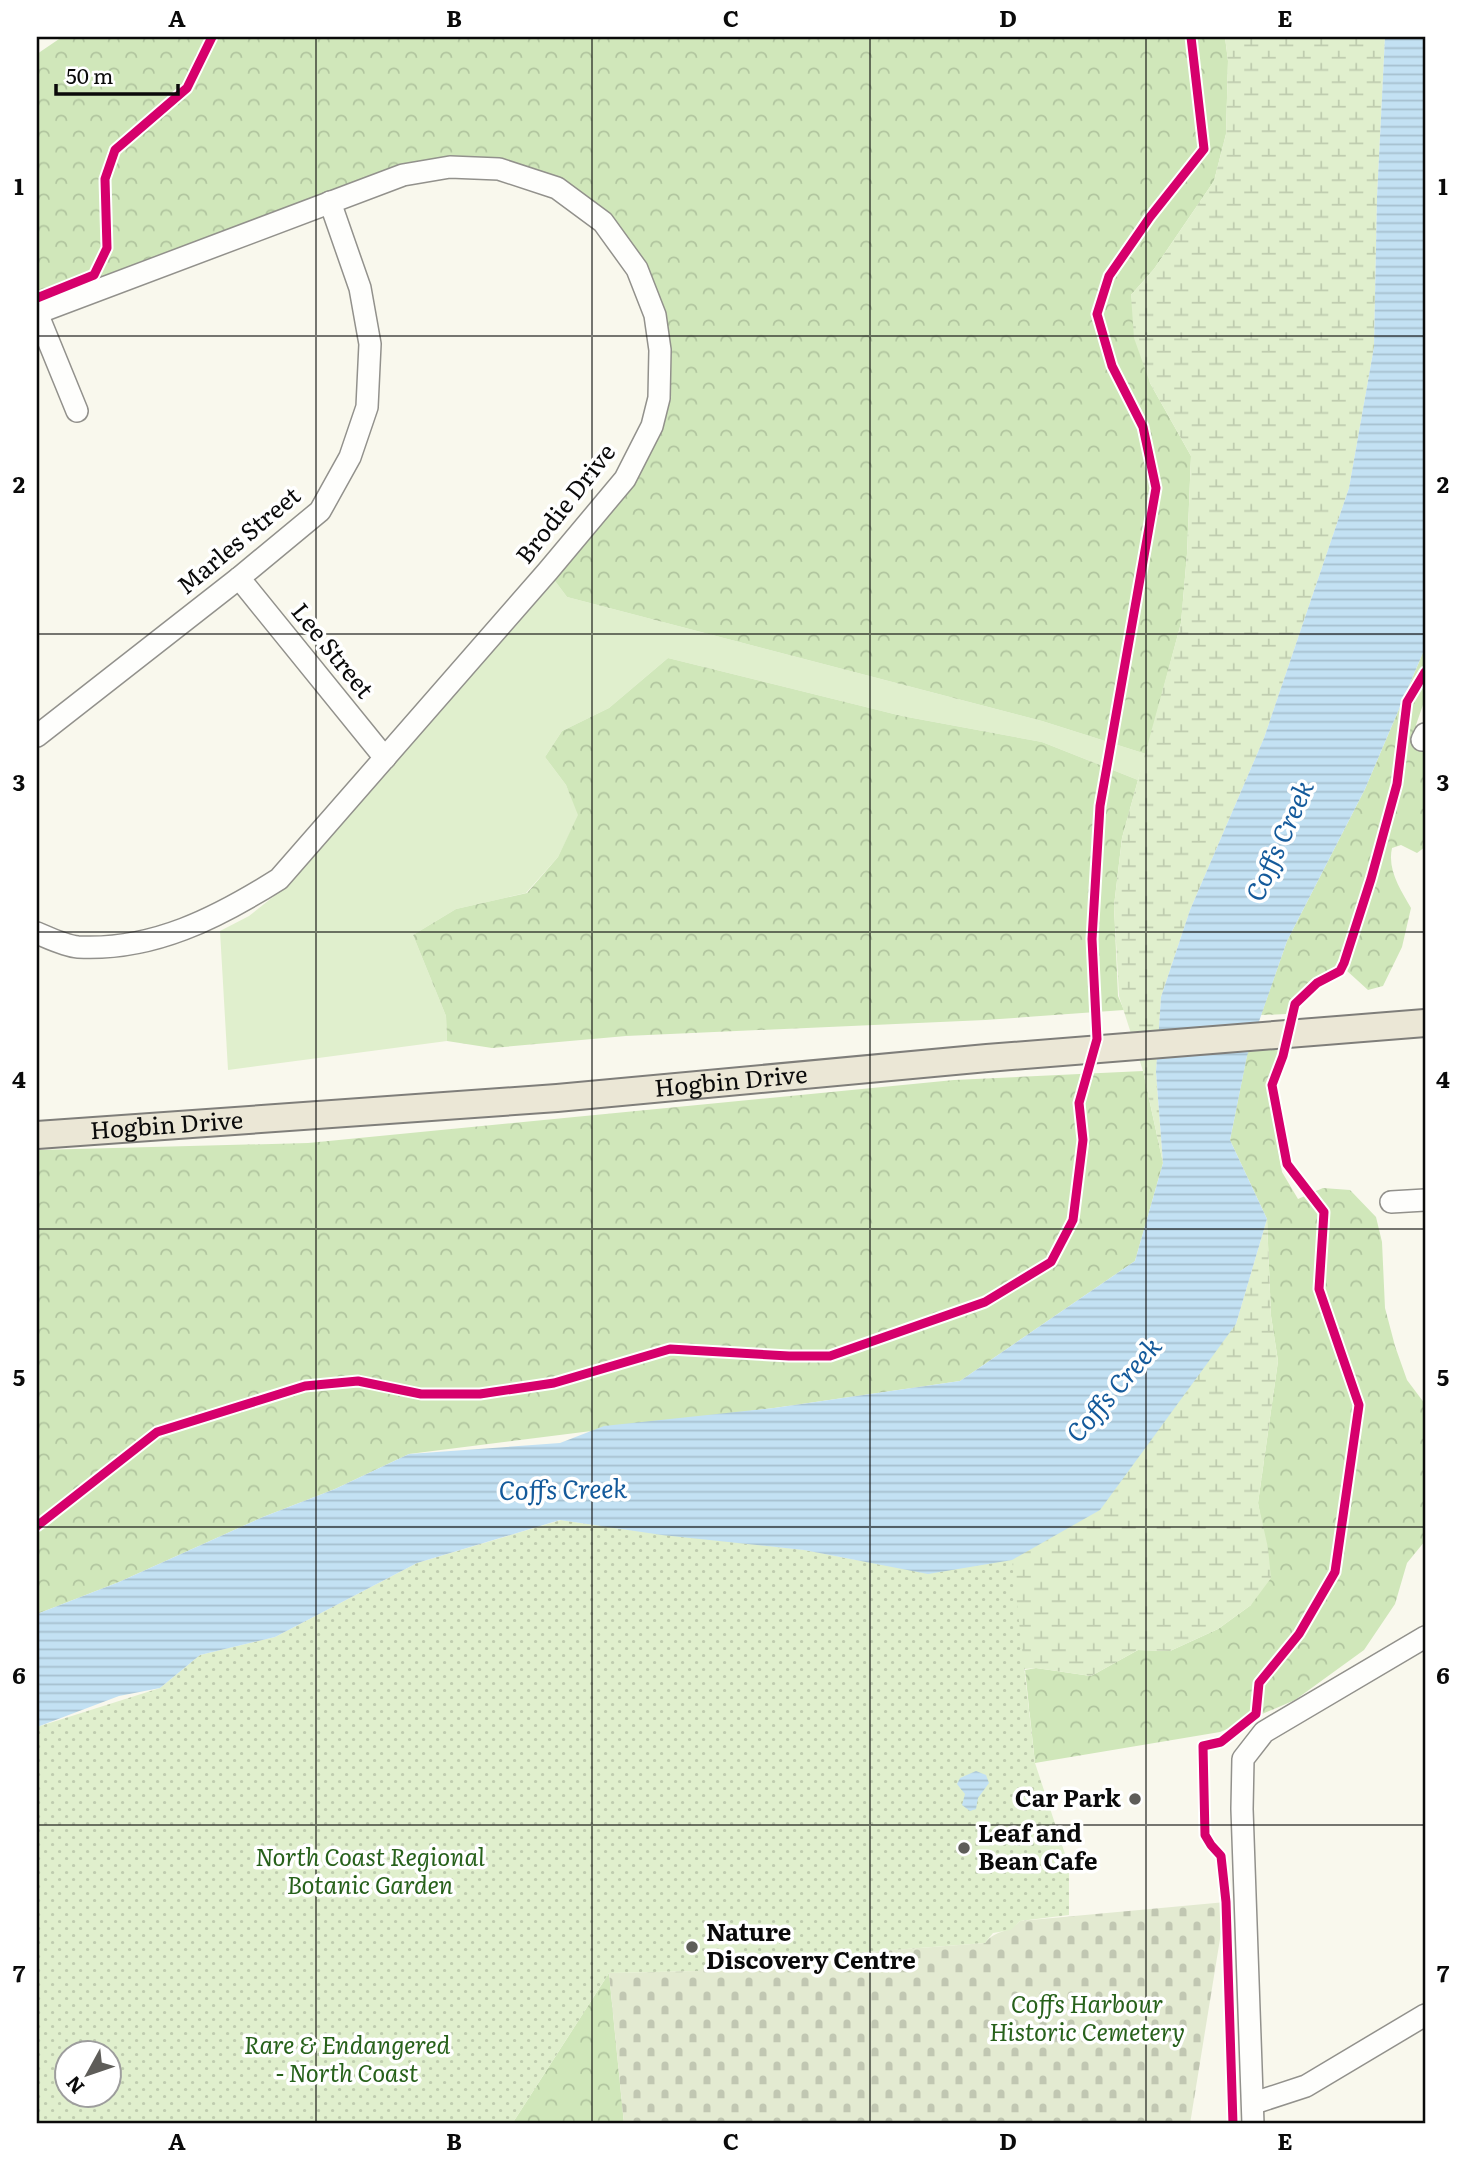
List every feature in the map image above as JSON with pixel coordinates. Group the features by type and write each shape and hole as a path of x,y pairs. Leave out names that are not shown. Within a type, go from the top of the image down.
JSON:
{"main road":[{"name":"Hogbin Drive","path":"37,1136 557,1098 987,1058 1425,1023"}],"street":[{"name":"Brodie Drive","path":"37,313 403,175 450,167 499,169 557,188 603,222 637,269 655,315 660,350 659,398 652,426 625,479 279,878 238,904 191,928 140,943 76,947 37,933"},
{"name":"Marles Street","path":"37,736 320,511 351,457 367,407 370,344 360,288 330,202"},
{"path":"37,313 77,411"},
{"name":"Lee Street","path":"239,578 385,758"},
{"path":"1391,1202 1425,1199"},
{"path":"1253,2124 1242,1822 1243,1759 1264,1732 1425,1637"},
{"path":"1254,2103 1306,2086 1425,2015"}],"green space":[{"path":"62,37 1225,37 1228,61 1226,134 1214,181 1154,269 1131,295 1150,383 1191,456 1181,623 1146,754 1042,721 567,597 555,581 604,504 659,398 637,269 557,188 450,167 37,313 37,54"},
{"path":"1225,37 1385,37 1377,197 1374,347 1349,488 1264,738 1190,910 1161,997 1156,1072 1163,1163 1143,1071 1119,996 1114,906 1122,838 1181,623 1191,456 1150,383 1134,338 1131,295 1154,269 1214,181 1226,134 1228,61"},
{"path":"555,581 567,597 1042,721 1146,754 1138,780 1042,742 902,716 668,658 609,708 562,731 545,757 566,785 579,815 558,857 526,893 456,909 413,935 446,1016 447,1041 228,1070 220,931 249,916 283,889"},
{"path":"1425,648 1425,699 1416,725 1417,738 1425,739 1425,847 1417,853 1401,845 1392,848 1391,856 1396,880 1411,908 1402,947 1383,986 1368,990 1346,970 1327,973 1302,989 1287,1014 1261,1015 1287,941 1365,789"},
{"path":"668,658 902,716 1042,742 1138,780 1122,838 1114,906 1118,996 1124,1010 985,1020 626,1036 492,1048 447,1041 446,1016 413,935 456,909 527,893 558,857 578,815 566,785 545,757 562,731 609,708"},
{"path":"1280,1047 1267,1084 1282,1172 1298,1199 1323,1188 1350,1190 1376,1217 1382,1242 1385,1308 1407,1380 1425,1404 1425,1541 1407,1563 1395,1604 1364,1650 1295,1700 1220,1732 1035,1763 1025,1670 1036,1668 1091,1676 1138,1650 1170,1651 1218,1629 1251,1605 1262,1525 1258,1503 1278,1361 1271,1316 1267,1219 1230,1140 1248,1050"},
{"path":"1143,1071 1163,1163 1135,1261 960,1381 774,1408 409,1454 335,1489 263,1517 119,1582 37,1614 37,1150 308,1143 954,1080"},
{"path":"1267,1219 1271,1316 1278,1361 1258,1503 1268,1548 1271,1578 1251,1605 1218,1629 1170,1651 1138,1650 1091,1676 1036,1668 955,1675 621,1529 804,1550 860,1561 1236,1324"},
{"name":"North Coast Regional Botanic Garden","path":"561,1520 662,1535 804,1550 928,1574 1012,1560 1035,1763 1069,1866 1069,1915 1020,1921 1011,1930 993,1933 985,1943 710,1964 698,1971 609,1973 512,2124 37,2124 37,1727 160,1688 200,1655 275,1637 417,1563"},
{"name":"Coffs Harbour Historic Cemetery","path":"1226,1902 1190,2124 624,2124 609,1973 698,1971 709,1964 985,1943 1020,1921"},
{"path":"609,1973 624,2124 512,2124"}],"water":[{"name":"Coffs Creek","path":"1385,37 1425,37 1425,648 1365,789 1287,941 1247,1056 1230,1140 1267,1219 1236,1324 1100,1510 1012,1560 928,1574 804,1550 662,1535 560,1520 417,1563 275,1637 200,1655 160,1688 119,1696 37,1727 37,1614 119,1582 263,1517 335,1489 409,1454 560,1443 604,1426 774,1408 960,1381 1135,1261 1163,1163 1156,1072 1161,997 1190,910 1264,738 1349,488 1374,347 1377,197"},
{"path":"976,1771 986,1775 989,1783 978,1798 976,1809 970,1811 962,1805 965,1794 957,1784 960,1778"}],"cycle path":[{"path":"37,298 94,275 107,248 105,179 115,150 187,88 212,37"},
{"path":"37,1526 157,1432 305,1386 358,1381 421,1394 480,1394 554,1383 670,1349 830,1356 985,1302 1051,1262 1073,1220 1083,1140 1079,1103 1097,1039 1092,939 1100,806 1156,488 1143,427 1112,366 1097,314 1109,276 1150,217 1204,149 1191,37"},
{"path":"1233,2124 1226,1902 1221,1856 1205,1835 1203,1746 1221,1742 1256,1714 1259,1683 1299,1634 1335,1572 1359,1405 1319,1289 1324,1212 1287,1164 1272,1085 1283,1056 1295,1004 1317,983 1340,971 1344,963 1397,784 1407,702 1425,672"}],"place":[{"name":"Car Park","path":"1135,1799"},
{"name":"Leaf and Bean Cafe","path":"964,1848"},
{"name":"Nature Discovery Centre","path":"692,1947"}],"park label":[{"name":"Rare & Endangered - North Coast","path":"347,2060"}]}
